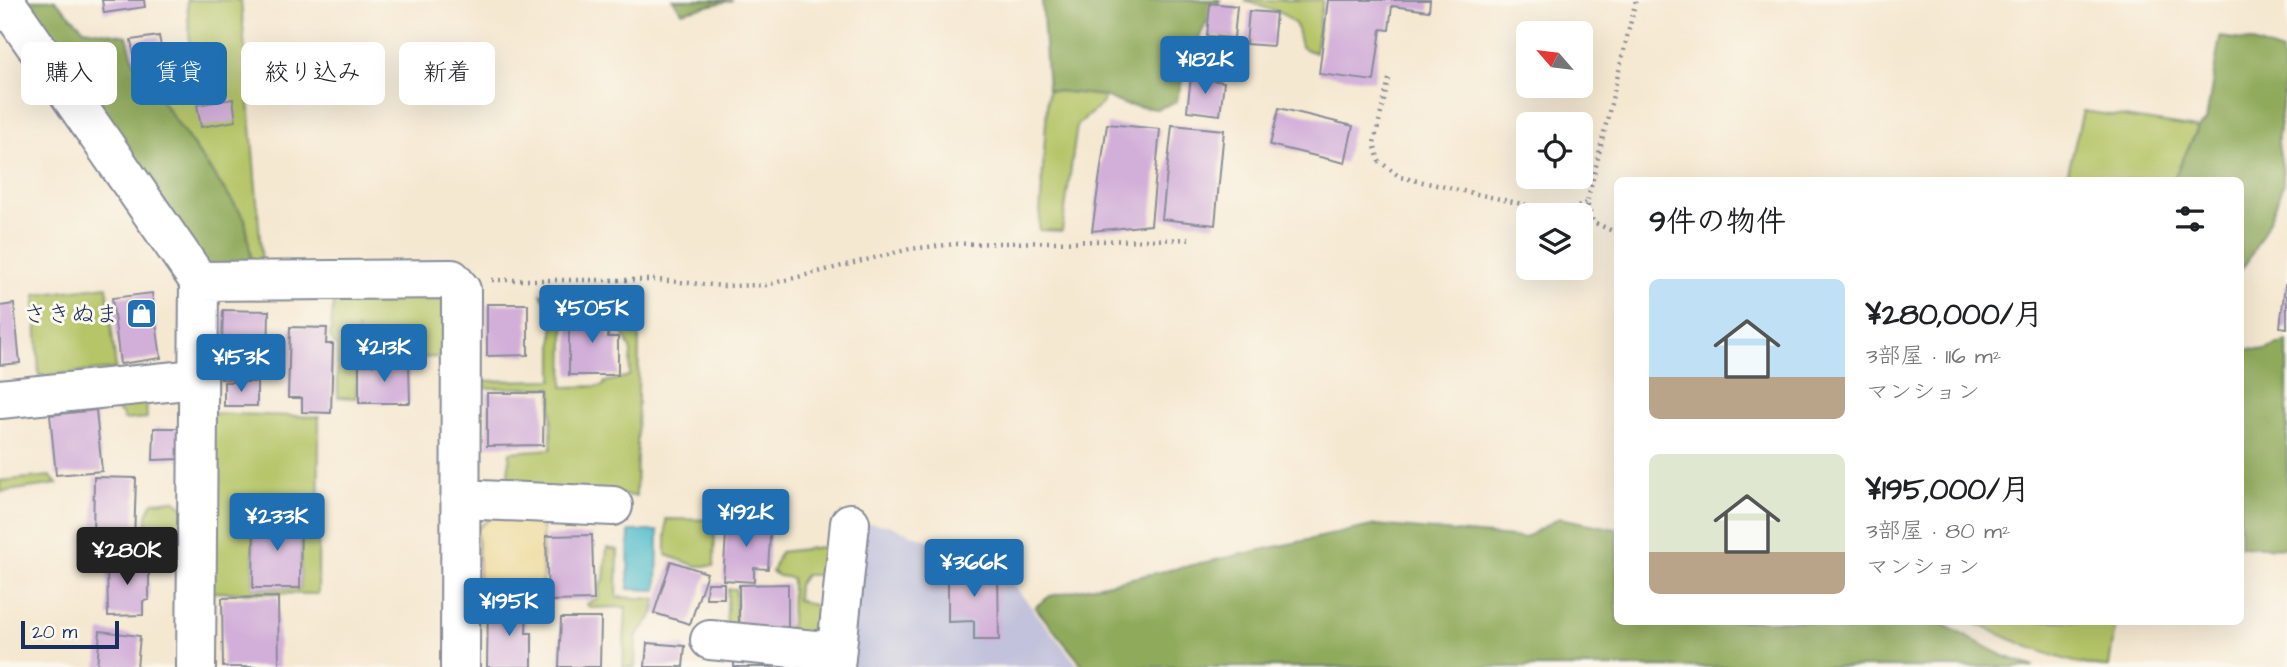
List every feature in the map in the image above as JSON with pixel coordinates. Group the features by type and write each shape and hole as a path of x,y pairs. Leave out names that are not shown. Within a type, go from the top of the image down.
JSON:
{"street":[{"path":"4,0 199,281 195,667"},
{"path":"199,281 452,279 460,290 460,667"},
{"path":"0,399 197,379"},
{"path":"460,499 613,506"},
{"path":"710,640 835,660 850,523"}],"path":[{"path":"1587,203 1636,0"},
{"path":"1389,79 1374,143 1379,161 1400,177 1518,203"},
{"path":"1593,222 1614,233"},
{"path":"452,279 657,280 724,286 766,285 896,252 933,246 1194,239"}],"shaded area":[{"path":"863,523 888,525 1000,568 1079,667 846,667"}],"green space":[{"path":"0,0 55,0 84,29 127,36 131,51 131,105 164,105 245,219 252,265 206,275 79,105 117,105 117,42 31,42"},
{"path":"187,0 241,0 244,42 241,42 241,105 249,105 262,263 252,265 245,219 165,105 227,105 227,42 190,42"},
{"path":"673,0 733,0 682,12"},
{"path":"1042,0 1220,0 1194,49 1176,102 1157,109 1126,105 1104,96 1048,90"},
{"path":"1244,0 1323,0 1315,53 1301,47 1296,25 1283,14"},
{"path":"2220,37 2250,41 2282,52 2284,74 2278,137 2283,179 2278,200 2266,227 2244,265 2244,177 2174,177 2198,128 2206,121"},
{"path":"1048,90 1105,96 1102,104 1077,125 1062,231 1039,230"},
{"path":"2083,111 2198,128 2174,177 2067,177"},
{"path":"107,286 116,369 39,376 35,295"},
{"path":"596,290 640,292 636,496 507,488 510,452 551,449 552,388 479,388 480,381 553,380 553,303 545,300 541,294 557,292 565,295 563,387 603,386 605,382 629,376 631,352 622,329 621,299 600,297"},
{"path":"334,296 445,298 446,357 359,359 357,327 356,398 338,397 337,347 330,338"},
{"path":"2287,341 2287,548 2244,546 2244,349 2266,350"},
{"path":"146,398 147,418 124,420 122,414 112,407 40,413"},
{"path":"209,413 319,417 318,594 208,592","holes":["254,518 301,519 300,588 253,588"]},
{"path":"50,476 57,484 0,492 0,481"},
{"path":"174,500 186,509 184,542 162,546 147,542 147,515 153,502"},
{"path":"1559,518 1614,528 1614,625 1944,625 2004,656 2034,667 1084,667 1035,607 1050,596 1376,525 1524,538"},
{"path":"666,519 715,520 714,566 697,566 666,555"},
{"path":"831,546 827,575 805,575 798,585 797,600 823,608 821,642 726,634 728,589 736,589 736,630 781,633 791,625 792,578 772,572 780,552"},
{"path":"607,548 618,550 617,597 656,599 652,616 636,637 635,667 623,667 626,607 590,608 587,604 598,598 604,580"},
{"path":"1979,625 2115,625 2109,667 2057,657"}],"sand":[{"path":"495,514 542,514 543,597 480,599 477,529"}],"water":[{"path":"629,531 658,531 657,590 628,589"}],"building":[{"path":"102,0 144,0 145,7 104,13"},
{"path":"1328,0 1430,0 1429,11 1392,6 1389,30 1381,29 1374,81 1319,74"},
{"path":"1210,3 1237,6 1234,38 1207,36"},
{"path":"1249,11 1276,13 1273,46 1246,44"},
{"path":"159,36 160,42 131,42"},
{"path":"1191,77 1224,82 1220,115 1187,111"},
{"path":"233,99 236,121 201,127 197,105 227,105 227,100"},
{"path":"1279,108 1353,126 1345,163 1270,145"},
{"path":"1107,124 1160,129 1151,225 1092,231"},
{"path":"1172,125 1224,130 1215,225 1162,219"},
{"path":"2287,285 2287,328 2280,327"},
{"path":"152,293 161,358 120,364 112,298"},
{"path":"14,304 20,363 0,365 0,306"},
{"path":"487,304 528,304 528,355 487,356"},
{"path":"223,310 269,311 268,362 261,362 261,380 221,379"},
{"path":"569,312 609,312 608,337 618,337 618,375 569,375"},
{"path":"290,327 327,328 326,344 333,344 331,413 302,412 302,398 288,398"},
{"path":"359,365 409,365 410,403 359,403"},
{"path":"224,382 257,382 257,406 224,406"},
{"path":"487,393 544,393 543,445 487,446"},
{"path":"96,410 102,471 56,475 50,415"},
{"path":"154,428 181,428 181,459 153,460"},
{"path":"94,477 136,478 134,542 93,541"},
{"path":"254,518 301,518 300,588 253,588"},
{"path":"727,518 771,521 768,569 754,568 754,582 723,580"},
{"path":"592,535 594,600 548,601 546,536"},
{"path":"107,560 149,560 149,600 143,601 143,615 108,616"},
{"path":"671,561 707,573 690,624 654,613"},
{"path":"948,561 975,561 975,573 998,573 999,640 974,640 974,621 948,622"},
{"path":"707,583 724,583 724,598 706,598"},
{"path":"788,584 788,629 739,629 739,585"},
{"path":"278,597 279,667 223,667 222,598"},
{"path":"488,607 527,607 526,633 532,633 532,667 487,667"},
{"path":"561,618 601,618 600,667 559,667"},
{"path":"100,631 140,636 137,667 97,667"},
{"path":"647,643 685,646 683,667 645,667"},
{"path":"734,659 776,662 775,667 734,667"}],"place":[{"name":"さきぬま","path":"142,314"}]}
